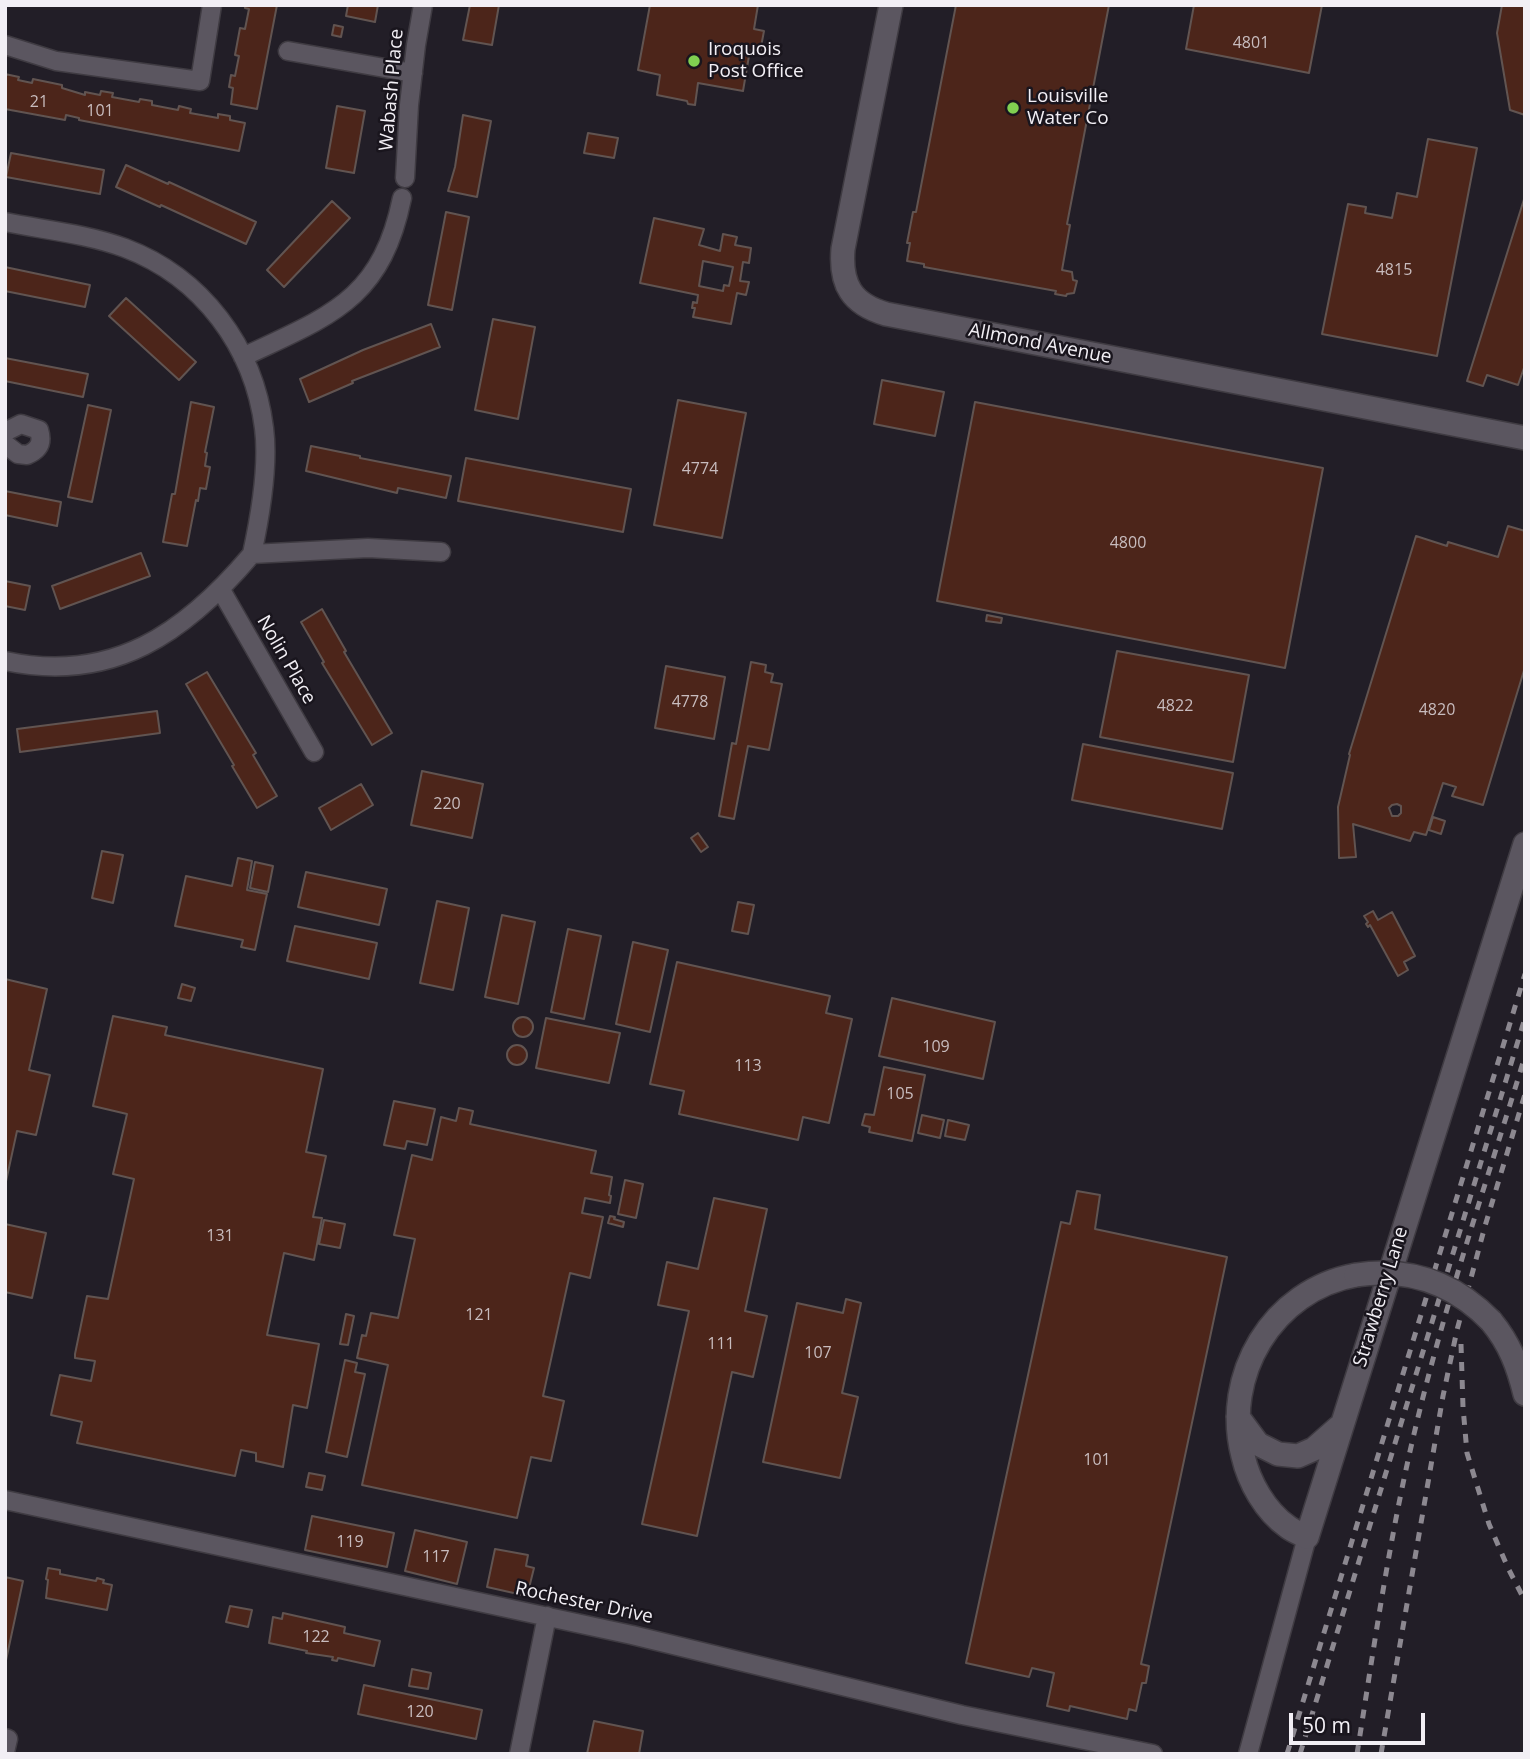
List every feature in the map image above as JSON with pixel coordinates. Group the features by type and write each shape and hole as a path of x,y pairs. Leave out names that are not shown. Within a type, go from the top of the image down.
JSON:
{"street":[{"path":"5,45 56,61 200,81 212,5"},
{"name":"Wabash Place","path":"405,178 413,73 423,5"},
{"name":"Allmond Avenue","path":"891,5 843,250 845,281 862,304 886,314 1525,438"},
{"path":"288,51 413,73"},
{"path":"243,357 322,320 359,291 375,271 391,242 402,198"},
{"path":"5,222 107,242 157,263 175,274 210,305 232,335 254,382 264,429 261,513 252,554 221,590 171,631 134,651 83,665 54,668 5,661"},
{"path":"5,432 22,424 39,430 42,439 39,446 27,455 18,454 5,444"},
{"path":"252,554 377,548 441,552"},
{"name":"Nolin Place","path":"221,590 314,751"},
{"name":"Strawberry Lane","path":"1248,1754 1307,1536 1525,844"},
{"path":"1307,1536 1287,1527 1254,1486 1238,1438 1237,1416 1238,1397 1247,1365 1264,1334 1278,1316 1299,1299 1321,1286 1356,1275 1376,1272 1423,1278 1462,1296 1491,1321 1511,1350 1525,1394"},
{"path":"1237,1416 1258,1444 1278,1454 1298,1456 1314,1449 1342,1424"},
{"name":"Rochester Drive","path":"5,1500 547,1616 962,1715 1153,1754"},
{"path":"519,1754 547,1616"},
{"path":"5,1738 8,1739 5,1752"}],"building":[{"path":"245,5 277,5 257,109 231,104 233,88 229,87 231,75 235,76 239,56 235,55 240,28 245,29 249,9 245,8"},
{"path":"348,5 378,5 375,22 346,16"},
{"path":"470,5 499,5 492,45 463,40"},
{"name":"Iroquois Post Office","path":"650,5 758,5 754,29 764,31 760,52 750,50 743,91 698,83 695,105 657,95 660,75 638,70"},
{"name":"Louisville Water Co","path":"956,5 1109,5 1067,224 1070,225 1062,270 1072,272 1073,280 1077,281 1074,293 1066,296 1055,294 1056,291 924,267 924,264 907,261 910,243 907,243 913,212 916,212"},
{"path":"1194,5 1322,5 1309,73 1186,49"},
{"path":"1502,5 1525,5 1525,115 1510,110 1497,33"},
{"path":"334,25 343,27 341,37 332,35"},
{"path":"5,74 32,83 33,79 62,85 62,88 85,95 85,92 100,95 101,91 113,93 112,97 139,102 140,99 152,101 152,105 178,110 179,106 191,109 190,113 218,118 218,114 230,116 230,120 245,123 239,151 79,120 66,115 65,120 5,109"},
{"path":"337,106 365,111 354,173 326,168"},
{"path":"463,115 491,121 477,197 448,191 455,167"},
{"path":"588,133 618,138 614,158 584,153"},
{"path":"1428,139 1477,148 1437,356 1322,334 1348,204 1366,207 1365,213 1392,218 1397,193 1417,197"},
{"path":"11,153 104,170 100,194 6,177"},
{"path":"126,165 256,222 246,244 116,187"},
{"path":"1525,196 1525,365 1518,385 1487,375 1483,386 1467,381"},
{"path":"332,201 350,218 284,287 267,270"},
{"path":"446,212 469,217 452,310 428,305"},
{"path":"654,218 704,229 699,245 720,251 723,234 737,237 735,245 751,248 749,263 743,262 740,281 749,282 746,295 737,293 731,324 693,317 693,302 697,303 698,295 640,283"},
{"path":"703,261 733,267 729,286 724,285 723,291 699,286"},
{"path":"5,267 90,285 85,307 5,291"},
{"path":"126,298 196,362 179,380 109,316"},
{"path":"493,319 535,327 518,419 475,410"},
{"path":"431,324 440,347 352,381 353,383 309,402 300,379 363,350"},
{"path":"5,358 88,374 83,397 5,381"},
{"path":"882,380 944,392 935,436 874,424"},
{"path":"678,400 746,413 722,538 654,525"},
{"path":"191,402 214,407 205,452 205,466 210,467 206,489 200,488 198,501 196,500 187,546 163,542 172,494 175,494"},
{"path":"975,402 1323,468 1285,668 937,601"},
{"path":"88,405 111,410 92,502 68,497"},
{"path":"311,446 451,476 446,498 398,488 397,493 306,471"},
{"path":"466,458 631,489 623,532 458,501"},
{"path":"5,491 61,502 57,526 5,515"},
{"path":"1508,526 1525,531 1525,667 1483,805 1452,796 1456,787 1443,783 1426,835 1414,832 1410,841 1353,824 1356,857 1339,858 1338,807 1349,754 1416,536 1447,546 1448,542 1498,557","holes":["1397,804 1401,806 1401,813 1392,816 1389,808"]},
{"path":"141,553 150,576 60,609 52,586"},
{"path":"5,581 30,586 25,610 5,606"},
{"path":"322,609 392,733 372,745 322,663 324,662 301,622"},
{"path":"987,615 1002,618 1001,623 986,621"},
{"path":"1117,651 1249,675 1233,762 1100,737"},
{"path":"751,662 766,665 765,672 773,674 771,682 782,684 769,750 748,746 734,819 719,816 732,743 736,744"},
{"path":"666,666 725,677 714,739 655,728"},
{"path":"207,672 256,753 253,755 277,796 257,808 186,684"},
{"path":"157,711 160,733 20,752 17,729"},
{"path":"1083,744 1233,773 1222,829 1072,800"},
{"path":"422,771 483,784 472,838 411,825"},
{"path":"361,784 373,805 331,830 319,808"},
{"path":"1433,817 1445,821 1441,834 1429,830"},
{"path":"698,833 708,847 701,852 691,838"},
{"path":"102,851 123,855 113,903 92,898"},
{"path":"238,858 252,861 247,890 267,894 255,950 241,947 243,940 175,926 186,876 232,886"},
{"path":"255,862 273,866 268,892 250,888"},
{"path":"306,872 387,889 379,925 298,907"},
{"path":"437,901 469,908 453,990 420,983"},
{"path":"738,902 754,905 748,934 732,931"},
{"path":"1373,911 1378,920 1392,912 1415,956 1404,962 1408,970 1398,976 1370,925 1368,927 1366,924 1368,922 1364,916"},
{"path":"502,915 535,922 518,1004 485,997"},
{"path":"295,926 377,943 369,979 287,961"},
{"path":"568,929 601,936 584,1019 551,1012"},
{"path":"633,942 668,950 650,1032 616,1024"},
{"path":"677,962 830,996 826,1013 852,1019 829,1123 803,1117 798,1140 679,1114 684,1091 650,1084"},
{"path":"5,979 47,989 29,1070 50,1075 36,1135 17,1131 5,1186"},
{"path":"182,984 195,988 191,1001 178,998"},
{"path":"892,998 995,1022 983,1079 879,1056"},
{"path":"113,1016 167,1027 165,1035 323,1069 306,1152 326,1156 313,1217 322,1218 314,1260 284,1253 267,1335 319,1344 307,1408 293,1405 283,1467 256,1461 256,1453 241,1450 235,1476 77,1443 82,1422 51,1415 60,1375 91,1381 95,1361 75,1358 87,1296 108,1299 134,1179 113,1174 127,1114 93,1106"},
{"path":"519,1017 527,1017 533,1027 527,1037 519,1037 513,1031 513,1023"},
{"path":"546,1018 620,1033 609,1083 536,1068"},
{"path":"517,1045 524,1048 527,1055 524,1062 517,1065 510,1062 507,1055 510,1048"},
{"path":"884,1067 925,1075 912,1141 869,1132 870,1127 862,1125 865,1114 874,1115"},
{"path":"394,1101 435,1109 427,1145 407,1141 405,1149 384,1145"},
{"path":"459,1108 473,1111 470,1124 596,1151 591,1173 612,1177 610,1203 585,1198 582,1213 603,1217 590,1278 570,1273 543,1396 564,1401 551,1461 531,1457 517,1518 362,1485 388,1365 357,1358 362,1335 366,1336 371,1313 398,1318 415,1239 394,1235 412,1155 432,1160 441,1117 456,1121"},
{"path":"922,1115 944,1120 940,1138 918,1133"},
{"path":"948,1120 969,1125 965,1140 945,1136"},
{"path":"625,1180 643,1184 636,1218 618,1214"},
{"path":"1077,1191 1100,1195 1095,1229 1227,1257 1141,1664 1149,1666 1146,1683 1142,1683 1136,1711 1129,1709 1127,1719 1070,1706 1069,1711 1047,1706 1054,1673 1032,1668 1029,1677 966,1663 1061,1222 1070,1224"},
{"path":"714,1198 767,1209 745,1311 767,1316 753,1377 732,1372 697,1536 642,1524 689,1311 658,1305 667,1262 698,1269"},
{"path":"610,1216 624,1222 623,1227 608,1223"},
{"path":"324,1220 345,1224 340,1248 319,1244"},
{"path":"5,1224 46,1233 32,1298 5,1292"},
{"path":"846,1299 861,1303 842,1393 858,1397 840,1478 763,1462 797,1303 843,1313"},
{"path":"346,1314 354,1316 348,1345 340,1344"},
{"path":"345,1360 357,1363 355,1372 365,1374 347,1457 326,1452"},
{"path":"309,1473 325,1476 322,1490 306,1487"},
{"path":"312,1516 394,1533 387,1567 305,1550"},
{"path":"415,1530 467,1542 457,1584 405,1571"},
{"path":"495,1549 528,1555 526,1566 534,1568 527,1596 487,1587"},
{"path":"48,1568 60,1570 60,1574 96,1581 97,1578 112,1585 107,1610 46,1598"},
{"path":"5,1577 23,1581 5,1665"},
{"path":"230,1606 252,1610 248,1627 226,1622"},
{"path":"283,1613 345,1627 344,1633 380,1641 374,1666 338,1658 337,1661 332,1660 333,1657 269,1643 273,1617 282,1619"},
{"path":"412,1669 431,1673 428,1689 409,1686"},
{"path":"364,1685 482,1710 476,1739 358,1714"},
{"path":"594,1721 643,1731 639,1754 587,1754"}],"railway":[{"path":"1287,1754 1525,974"},
{"path":"1300,1754 1525,1018"},
{"path":"1357,1754 1389,1554 1414,1434 1452,1291 1525,1056"},
{"path":"1381,1754 1443,1396 1457,1330 1525,1094"},
{"path":"1461,1344 1467,1453 1489,1524 1525,1601"}],"place":[{"name":"Iroquois Post Office","path":"694,61"},
{"name":"Louisville Water Co","path":"1013,108"}]}
